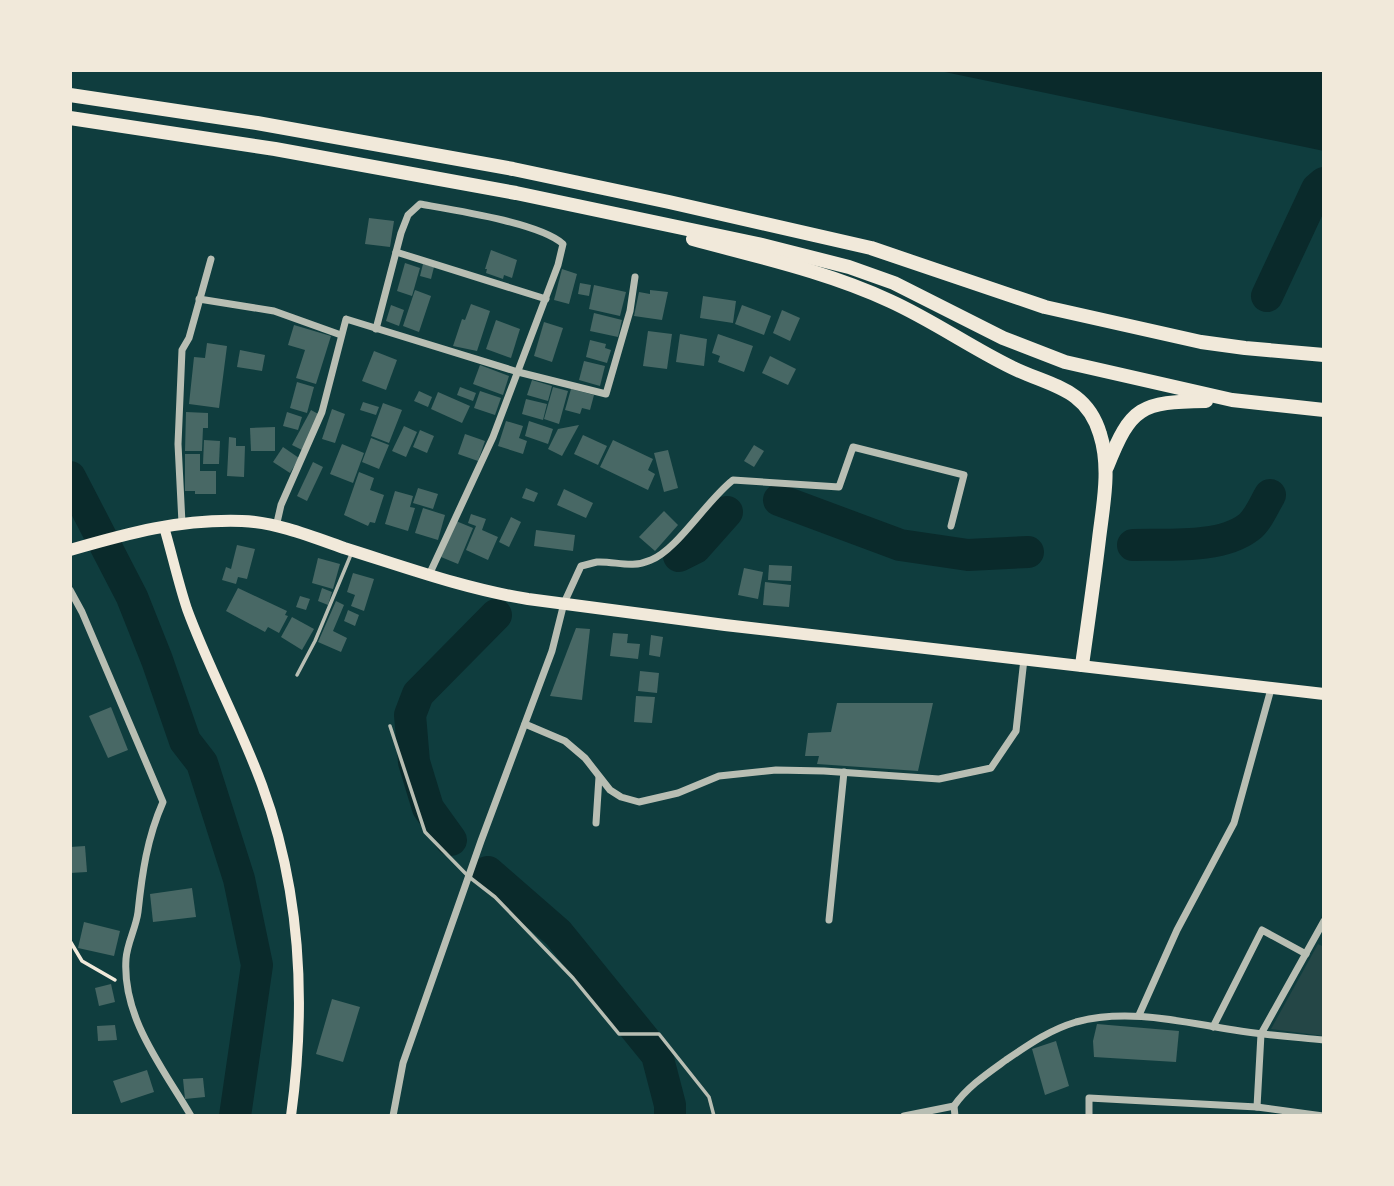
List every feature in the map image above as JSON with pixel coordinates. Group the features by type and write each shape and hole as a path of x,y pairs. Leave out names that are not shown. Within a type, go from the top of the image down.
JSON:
{"highway":[{"path":"70,95 257,123 513,169 872,248 1045,307 1201,342 1324,355"},
{"path":"70,118 324,158 568,204 758,244 849,267 916,293 1033,351 1110,374 1232,400 1324,411"},
{"path":"568,204 829,276 892,302 1010,366 1077,396 1092,415 1100,434 1106,471 1082,665"},
{"path":"1106,471 1119,436 1129,421 1139,413 1155,405 1172,402 1232,400"},
{"path":"70,550 140,530 182,523 244,521 276,527 497,594 528,599 725,625 1324,694"}],"main road":[{"path":"164,527 187,608 262,787 284,864 298,947 299,1051 290,1116"}],"street":[{"path":"376,328 408,215 420,204 476,214 553,235 563,244 558,265 493,437 429,575"},
{"path":"396,253 545,299"},
{"path":"182,523 178,444 182,350 189,338 211,259"},
{"path":"276,527 281,505 322,412 346,319 518,372 606,394 629,311 635,277"},
{"path":"199,299 274,311 341,335"},
{"path":"393,1116 403,1063 468,876 552,651 564,603 581,566 598,562 625,566 652,560 668,548 720,490 733,480 839,487 853,447 964,475 951,526"},
{"path":"70,590 82,612 163,802 147,847 136,925 125,956 126,986 134,1016 191,1116"},
{"path":"525,724 565,741 585,758 610,790 621,797 639,802 678,793 719,776 776,770 939,779 991,768 1016,731 1024,659"},
{"path":"1139,1015 1177,930 1234,823 1271,688"},
{"path":"829,919 844,772"},
{"path":"596,823 598,777"},
{"path":"1257,1107 1262,1034 1324,921"},
{"path":"1213,1027 1262,930 1306,954"},
{"path":"904,1116 954,1105 993,1070 1040,1036 1101,1017 1139,1015 1262,1034 1324,1040"},
{"path":"1089,1116 1089,1098 1257,1107 1324,1116"},
{"path":"954,1105 956,1116"}],"lane":[{"path":"297,675 315,641 353,551"},
{"path":"390,726 425,832 468,876 495,897 563,968 619,1034 659,1034 709,1097 714,1116"}],"path":[{"path":"70,942 82,961 126,986"}],"shaded area":[{"path":"935,70 1324,70 1324,151"},
{"path":"1318,944 1324,947 1324,1036 1271,1029"}],"building":[{"path":"369,218 394,221 390,247 365,244"},
{"path":"491,250 517,260 512,278 504,275 503,279 486,273"},
{"path":"405,263 420,268 412,296 397,291"},
{"path":"423,264 434,267 431,279 420,276"},
{"path":"562,269 577,274 569,304 554,300"},
{"path":"580,283 591,285 589,296 578,294"},
{"path":"594,285 626,292 620,316 589,309"},
{"path":"415,290 431,296 419,332 403,326"},
{"path":"650,290 668,292 662,320 634,316 639,292 650,294"},
{"path":"703,296 736,301 733,323 700,318"},
{"path":"471,304 490,311 477,351 453,346 462,319 465,320"},
{"path":"391,305 404,310 399,326 386,321"},
{"path":"742,305 771,316 764,335 735,324"},
{"path":"782,310 800,318 790,341 773,333"},
{"path":"594,313 622,320 618,337 590,331"},
{"path":"496,320 520,329 511,358 486,349"},
{"path":"544,322 563,328 552,362 534,356"},
{"path":"294,325 331,336 316,384 296,378 305,350 288,345"},
{"path":"648,331 672,334 667,369 643,366"},
{"path":"680,334 707,339 704,366 676,362"},
{"path":"718,334 753,346 744,372 718,362 720,356 712,353"},
{"path":"590,340 606,344 605,348 611,350 607,363 586,357"},
{"path":"207,343 227,346 219,408 189,404 194,357 205,358"},
{"path":"240,350 265,355 262,371 237,367"},
{"path":"374,351 397,360 386,390 362,381"},
{"path":"770,356 796,369 788,385 762,373"},
{"path":"584,361 605,366 600,386 579,380"},
{"path":"480,365 509,376 503,395 473,384"},
{"path":"532,380 552,386 548,401 527,395"},
{"path":"297,382 314,387 307,413 290,408"},
{"path":"460,387 476,393 473,401 457,395"},
{"path":"553,387 568,391 559,424 544,419"},
{"path":"571,389 594,395 590,410 582,408 580,414 565,410"},
{"path":"419,391 432,397 428,407 414,401"},
{"path":"480,391 501,398 495,415 474,408"},
{"path":"438,392 470,406 462,423 431,409"},
{"path":"526,399 547,404 543,420 522,414"},
{"path":"363,402 379,407 376,415 360,410"},
{"path":"383,403 402,410 389,443 371,436"},
{"path":"332,409 345,414 335,443 322,439"},
{"path":"311,410 320,415 304,451 292,445"},
{"path":"186,412 208,413 208,428 203,428 202,451 185,451"},
{"path":"287,412 302,417 298,430 283,426"},
{"path":"506,421 523,426 519,438 527,441 523,454 498,446"},
{"path":"529,421 553,429 548,444 525,436"},
{"path":"579,425 562,456 548,449 558,429"},
{"path":"404,426 417,432 406,457 392,451"},
{"path":"275,427 275,451 251,451 250,428"},
{"path":"420,430 434,436 427,453 413,447"},
{"path":"465,434 485,441 478,461 458,454"},
{"path":"583,435 607,446 598,465 574,454"},
{"path":"229,437 236,438 236,446 245,446 244,477 227,476"},
{"path":"371,438 389,445 379,469 362,462"},
{"path":"204,440 220,441 219,464 203,464"},
{"path":"613,440 653,459 648,470 655,474 648,490 600,467"},
{"path":"342,444 364,453 353,483 330,474"},
{"path":"754,445 764,451 754,467 744,461"},
{"path":"283,447 299,458 290,473 273,462"},
{"path":"668,450 678,488 664,492 654,453"},
{"path":"185,454 200,454 200,471 216,471 216,494 185,491"},
{"path":"313,462 323,467 307,501 297,496"},
{"path":"359,472 374,478 370,490 384,495 375,523 370,522 368,526 344,515"},
{"path":"418,488 438,494 433,509 413,503"},
{"path":"526,488 538,493 534,502 522,498"},
{"path":"564,489 593,503 586,518 557,505"},
{"path":"395,491 413,496 410,507 415,508 408,531 385,524"},
{"path":"423,508 445,515 438,540 415,533"},
{"path":"664,511 678,525 655,551 639,537"},
{"path":"471,514 486,519 482,530 498,537 488,560 466,550 476,526 468,523"},
{"path":"511,517 521,522 509,547 499,542"},
{"path":"456,521 473,528 458,564 441,557"},
{"path":"536,530 575,535 573,551 534,546"},
{"path":"237,545 255,549 247,579 238,577 236,584 222,580 226,567 231,569"},
{"path":"318,558 340,564 333,589 312,583"},
{"path":"769,565 792,566 791,581 768,580"},
{"path":"744,568 763,572 758,599 738,595"},
{"path":"353,573 374,579 364,611 351,606 355,595 347,592"},
{"path":"765,582 791,585 789,607 763,605"},
{"path":"238,588 287,611 285,615 288,616 279,633 268,627 265,632 226,611"},
{"path":"322,588 332,592 328,605 318,601"},
{"path":"300,596 310,599 306,610 296,607"},
{"path":"336,601 344,605 333,631 347,638 341,652 318,642"},
{"path":"348,610 359,615 355,626 344,621"},
{"path":"292,617 314,629 302,650 281,637"},
{"path":"576,628 590,629 582,700 550,696"},
{"path":"613,633 628,634 627,643 640,644 638,659 610,656"},
{"path":"651,635 663,637 660,657 649,655"},
{"path":"640,671 659,673 657,693 638,691"},
{"path":"636,696 655,697 652,723 634,722"},
{"path":"837,703 933,703 918,771 817,764 819,756 805,756 808,733 831,732"},
{"path":"111,707 128,750 108,758 89,716"},
{"path":"85,846 87,872 70,873 70,847"},
{"path":"192,888 196,917 153,922 150,894"},
{"path":"84,922 120,931 114,956 78,948"},
{"path":"111,984 115,1002 99,1006 95,988"},
{"path":"332,999 360,1007 343,1062 316,1054"},
{"path":"1097,1024 1179,1031 1176,1062 1094,1057 1093,1041"},
{"path":"115,1025 117,1040 98,1041 97,1026"},
{"path":"1056,1041 1069,1086 1045,1095 1032,1049"},
{"path":"147,1070 154,1092 121,1103 113,1081"},
{"path":"203,1078 205,1097 185,1099 183,1079"}],"waterway":[{"path":"1267,296 1317,189 1324,183"},
{"path":"70,477 132,597 185,741 202,763 239,879 257,965 235,1116"},
{"path":"1133,545 1194,544 1224,539 1249,527 1270,495"},
{"path":"779,500 900,545 968,555 1028,552"},
{"path":"679,556 695,548 727,512"},
{"path":"451,840 428,808 414,762 410,715 418,694 496,615"},
{"path":"488,872 558,933 657,1055 670,1105 670,1116"}]}
